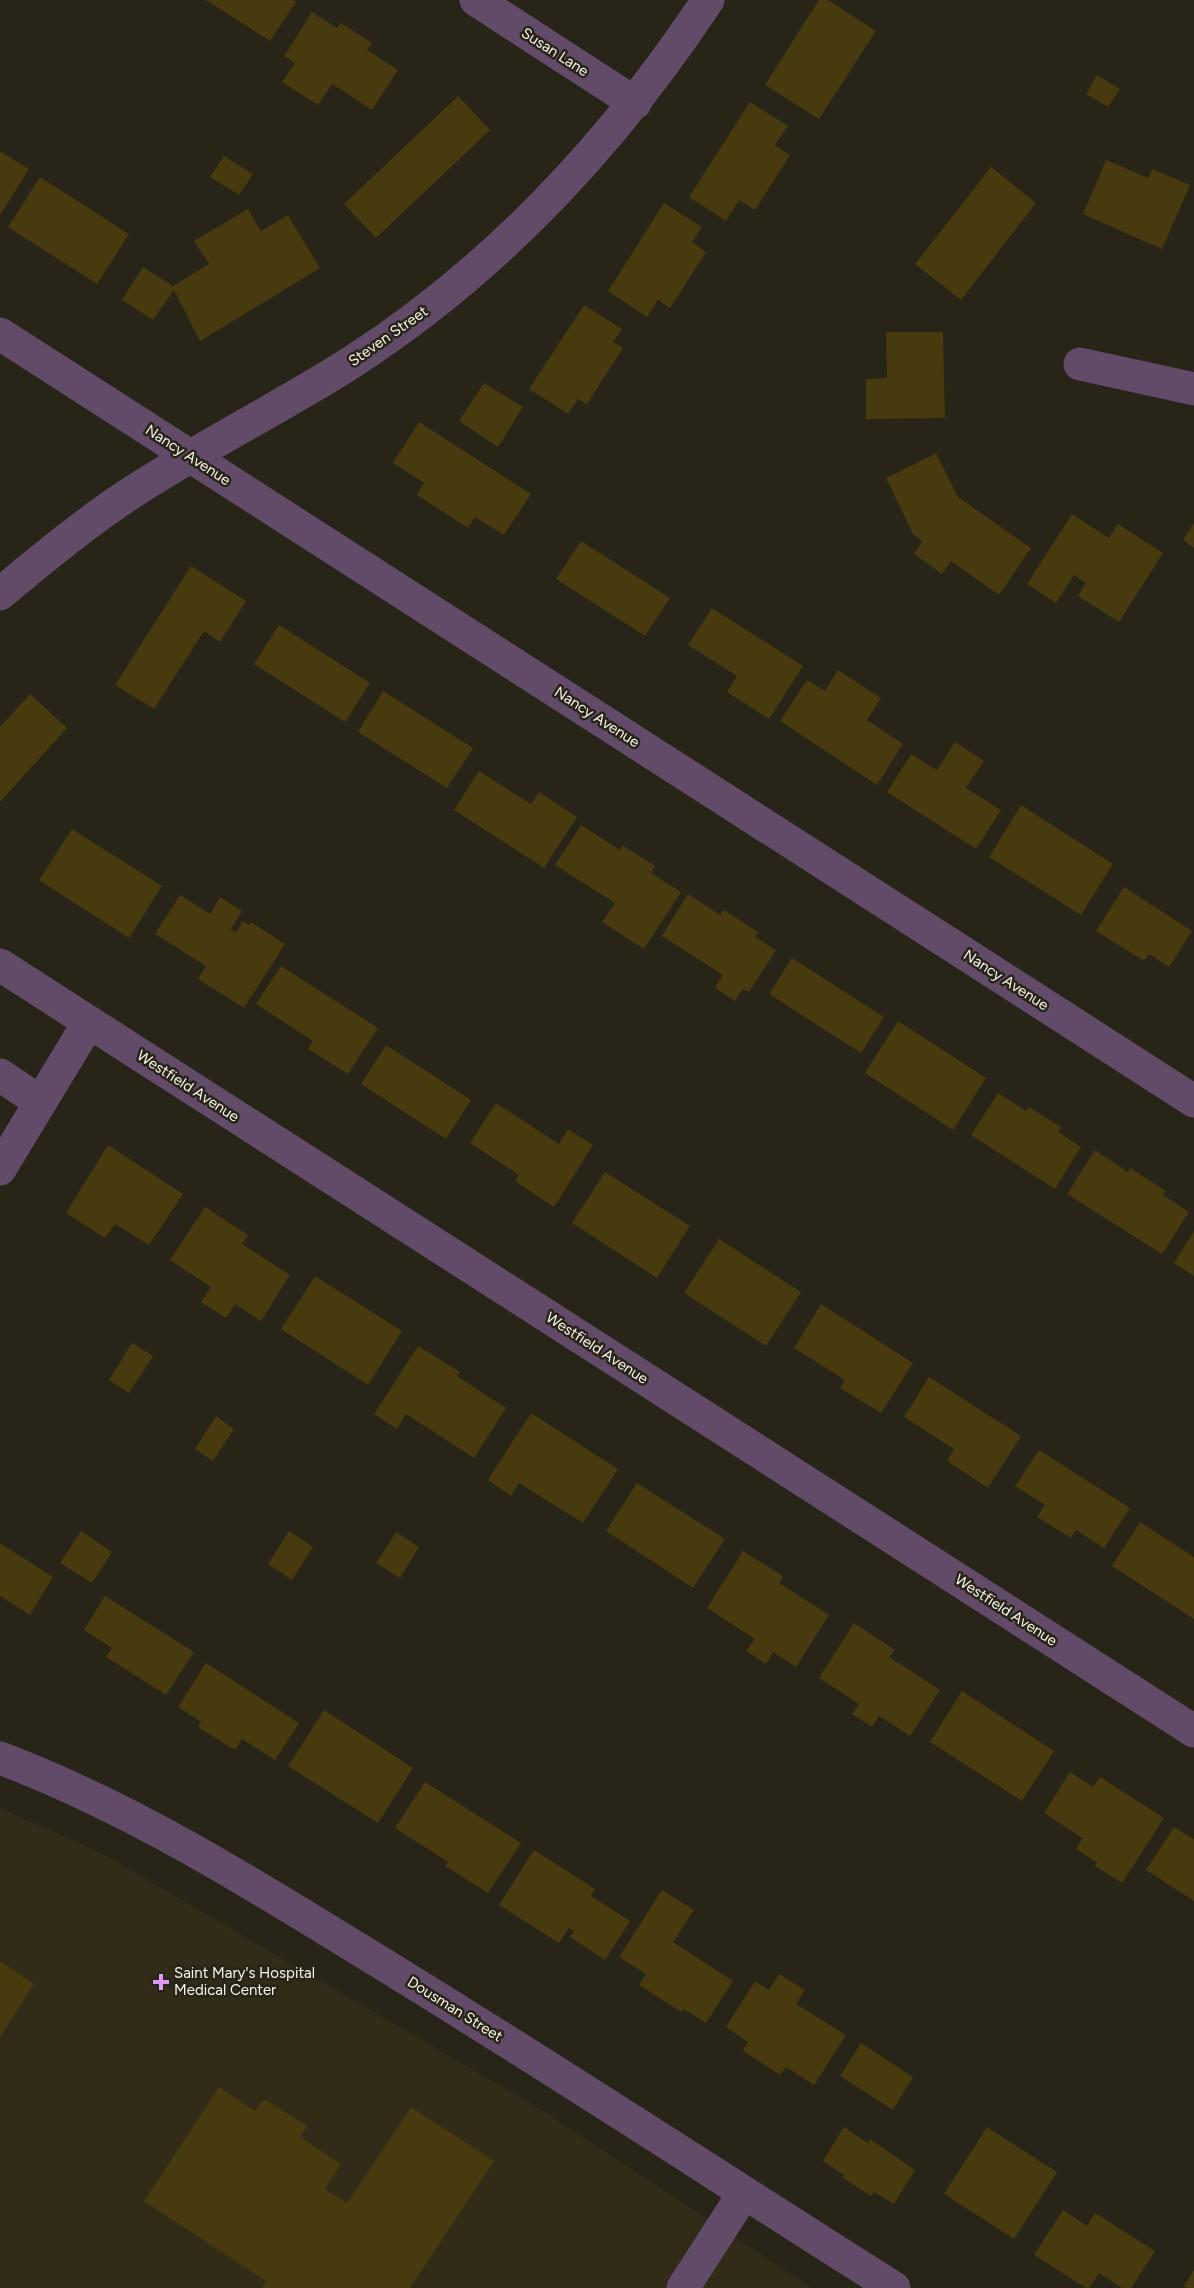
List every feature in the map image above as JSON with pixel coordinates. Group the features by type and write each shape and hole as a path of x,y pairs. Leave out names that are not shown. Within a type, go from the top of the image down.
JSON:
{"street":[{"name":"Susan Lane","path":"476,0 635,103"},
{"name":"Steven Street","path":"0,594 38,561 122,499 353,362 438,300 518,232 591,156 635,103 708,0"},
{"name":"Nancy Avenue","path":"0,334 1194,1101"},
{"path":"1080,364 1194,389"},
{"name":"Westfield Avenue","path":"0,965 1194,1731"},
{"path":"0,1169 89,1022"},
{"path":"0,1075 40,1102"},
{"name":"Dousman Street","path":"0,1758 37,1772 209,1857 429,1992 894,2288"},
{"path":"683,2288 744,2193"}],"shaded area":[{"name":"Saint Mary's Hospital Medical Center","path":"0,1808 101,1853 542,2110 812,2288 0,2288"}],"building":[{"path":"206,0 293,0 296,2 270,41"},
{"path":"819,0 828,0 876,31 819,119 765,85"},
{"path":"312,12 337,28 341,23 372,43 367,50 398,70 372,110 332,84 318,105 282,82 295,63 284,56"},
{"path":"1097,75 1120,89 1108,107 1086,94"},
{"path":"458,96 490,130 376,238 344,204"},
{"path":"750,102 788,126 775,145 790,155 755,210 739,200 726,221 689,197"},
{"path":"0,151 29,169 0,215"},
{"path":"224,156 253,174 239,195 210,177"},
{"path":"1106,160 1148,178 1152,169 1190,185 1162,249 1083,214"},
{"path":"991,167 1036,203 961,300 915,264"},
{"path":"40,177 129,234 97,284 8,227"},
{"path":"664,203 702,227 692,242 706,252 670,308 658,300 647,317 608,291"},
{"path":"248,209 261,231 288,215 320,268 200,341 174,290 153,320 122,300 143,267 173,286 209,264 194,241"},
{"path":"584,305 622,329 613,342 623,348 587,404 578,399 568,414 529,389"},
{"path":"886,332 943,332 945,418 866,419 866,379 887,378"},
{"path":"484,383 523,407 498,447 459,421"},
{"path":"419,422 531,494 504,535 475,517 468,528 417,495 424,483 393,463"},
{"path":"936,453 958,497 1031,548 999,595 951,561 942,574 914,554 922,541 913,534 886,478"},
{"path":"1072,514 1109,538 1118,524 1163,553 1119,622 1078,596 1086,583 1074,575 1056,603 1027,584"},
{"path":"1194,523 1194,548 1183,540"},
{"path":"581,541 670,598 645,636 556,579"},
{"path":"191,566 246,601 220,642 204,631 154,709 115,685"},
{"path":"712,608 803,666 769,719 727,692 737,676 688,645"},
{"path":"279,625 370,683 345,722 254,664"},
{"path":"838,670 881,698 867,720 903,744 877,785 780,721 807,680 825,691"},
{"path":"383,691 473,748 447,788 358,732"},
{"path":"30,694 67,728 0,802 0,727"},
{"path":"955,742 984,761 966,788 1001,810 976,849 887,792 911,754 937,770"},
{"path":"479,771 531,804 539,792 577,817 544,868 454,810"},
{"path":"1021,805 1113,864 1081,915 989,857"},
{"path":"581,825 620,850 622,845 655,866 651,873 681,892 644,949 602,922 615,903 555,865"},
{"path":"72,829 162,886 129,938 39,880"},
{"path":"1124,887 1192,931 1169,967 1149,954 1144,961 1096,931"},
{"path":"688,894 720,915 724,910 758,932 755,937 776,950 749,992 743,989 735,1001 715,988 723,975 662,936"},
{"path":"180,895 210,914 220,897 242,911 231,929 236,932 243,921 249,925 251,922 285,944 244,1008 198,979 206,966 155,934"},
{"path":"792,958 884,1017 861,1053 769,994"},
{"path":"281,966 378,1028 348,1074 308,1049 313,1041 256,1004"},
{"path":"898,1021 986,1078 953,1130 865,1073"},
{"path":"386,1045 471,1100 446,1139 361,1084"},
{"path":"998,1093 1026,1111 1029,1107 1061,1127 1058,1132 1081,1147 1055,1189 971,1135"},
{"path":"496,1103 559,1144 568,1129 593,1145 554,1207 515,1181 519,1175 470,1143"},
{"path":"108,1145 183,1194 149,1245 115,1224 105,1238 66,1213"},
{"path":"1095,1150 1128,1172 1130,1168 1166,1191 1163,1195 1189,1212 1162,1254 1067,1194"},
{"path":"605,1172 690,1226 657,1278 572,1223"},
{"path":"205,1207 248,1235 242,1244 290,1275 261,1321 235,1304 226,1318 201,1302 211,1287 170,1260"},
{"path":"1194,1231 1194,1276 1174,1263"},
{"path":"719,1239 801,1292 766,1346 684,1293"},
{"path":"315,1276 402,1331 368,1385 281,1329"},
{"path":"821,1304 913,1363 881,1413 840,1388 845,1380 794,1348"},
{"path":"132,1343 153,1356 129,1393 109,1380"},
{"path":"418,1346 460,1372 457,1376 506,1408 474,1458 406,1414 397,1429 374,1414"},
{"path":"929,1377 1021,1436 988,1488 947,1461 954,1449 904,1417"},
{"path":"531,1413 618,1469 583,1523 519,1483 511,1496 488,1480"},
{"path":"216,1416 234,1429 213,1461 195,1449"},
{"path":"1039,1450 1130,1508 1104,1548 1076,1530 1071,1538 1037,1517 1045,1505 1015,1486"},
{"path":"637,1483 725,1539 693,1588 606,1531"},
{"path":"1140,1522 1194,1557 1194,1619 1112,1566"},
{"path":"81,1531 112,1552 92,1583 60,1563"},
{"path":"289,1531 313,1547 292,1580 268,1564"},
{"path":"396,1532 419,1547 400,1578 376,1563"},
{"path":"0,1543 53,1577 30,1615 0,1596"},
{"path":"743,1551 783,1576 779,1583 829,1615 796,1667 773,1652 766,1664 746,1651 755,1639 707,1608"},
{"path":"105,1596 194,1652 166,1695 106,1657 112,1648 84,1630"},
{"path":"854,1623 895,1650 889,1657 940,1690 910,1736 879,1716 872,1727 852,1714 859,1704 819,1678"},
{"path":"206,1663 299,1723 275,1760 242,1739 235,1750 198,1727 201,1722 178,1707"},
{"path":"962,1691 1054,1751 1022,1801 930,1742"},
{"path":"324,1710 413,1768 378,1823 288,1766"},
{"path":"1070,1772 1093,1787 1100,1777 1164,1818 1122,1883 1095,1866 1097,1863 1076,1849 1082,1838 1044,1813"},
{"path":"425,1782 521,1843 488,1893 445,1866 448,1862 395,1828"},
{"path":"1174,1827 1194,1839 1194,1901 1146,1870"},
{"path":"534,1850 595,1889 591,1896 630,1921 605,1960 570,1937 574,1931 569,1928 559,1943 499,1905"},
{"path":"662,1890 694,1910 673,1942 733,1981 706,2023 684,2009 681,2012 639,1985 646,1974 619,1957"},
{"path":"0,1961 34,1984 0,2037"},
{"path":"779,1974 805,1990 796,2004 846,2035 814,2085 786,2067 780,2075 743,2051 748,2042 726,2027 755,1981 769,1990"},
{"path":"861,2043 913,2077 893,2110 840,2076"},
{"path":"219,2087 255,2111 264,2099 307,2126 300,2137 341,2164 325,2189 347,2203 411,2107 494,2161 410,2288 262,2288 266,2281 144,2201"},
{"path":"844,2127 868,2143 870,2139 915,2170 894,2204 874,2192 871,2196 843,2178 844,2175 823,2161"},
{"path":"987,2127 1057,2172 1014,2239 944,2194"},
{"path":"1063,2210 1087,2226 1095,2213 1155,2251 1131,2288 1122,2288 1099,2273 1089,2288 1086,2288 1034,2255"},
{"path":"1194,2270 1194,2288 1187,2288 1184,2286"}],"place":[{"name":"Saint Mary's Hospital Medical Center","path":"161,1982"}]}
